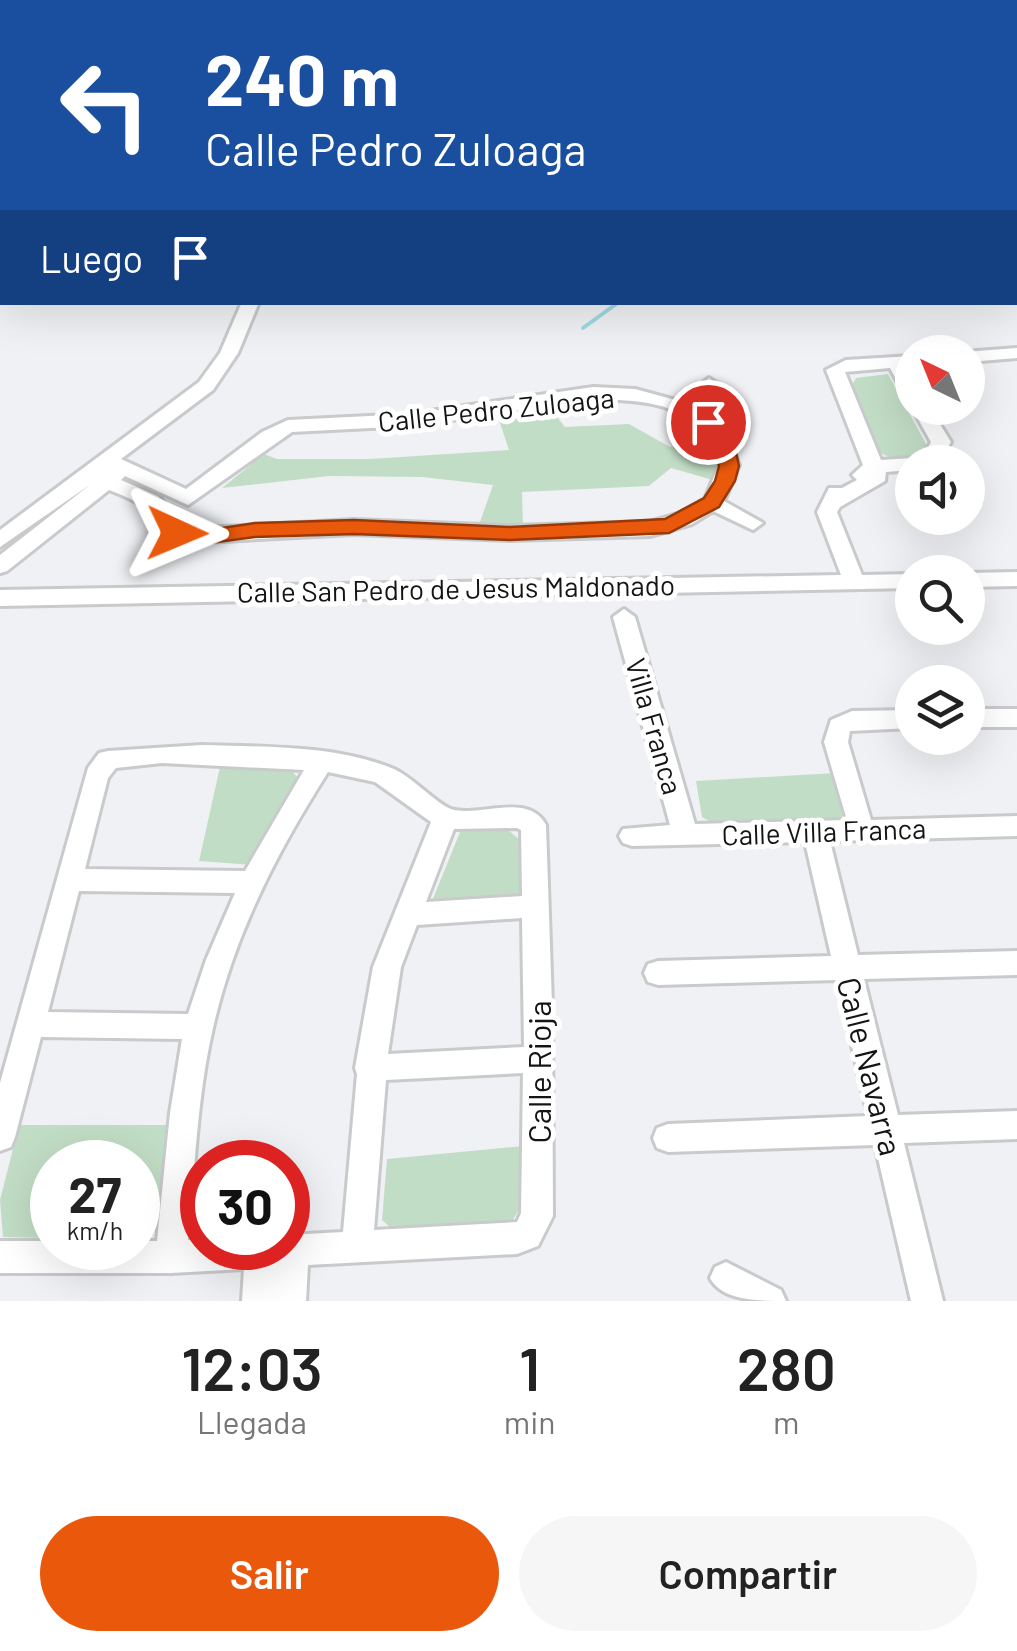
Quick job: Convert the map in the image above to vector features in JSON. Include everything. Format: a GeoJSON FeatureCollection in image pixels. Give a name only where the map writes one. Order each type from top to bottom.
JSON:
{"type":"FeatureCollection","features":[{"type":"Feature","properties":{"kind":"street"},"geometry":{"type":"LineString","coordinates":[[0,566],[214,377],[250,305]]}},
{"type":"Feature","properties":{"kind":"street"},"geometry":{"type":"LineString","coordinates":[[985,356],[1017,353]]}},
{"type":"Feature","properties":{"kind":"street"},"geometry":{"type":"LineString","coordinates":[[854,582],[827,512],[831,502],[878,477],[836,370],[895,363]]}},
{"type":"Feature","properties":{"kind":"street"},"geometry":{"type":"LineString","coordinates":[[97,479],[161,506],[177,533],[202,538],[255,530],[337,527],[510,534],[650,529],[685,519],[712,502],[725,481],[729,466],[726,452],[708,422],[683,406],[709,384]]}},
{"type":"Feature","properties":{"kind":"street","name":"Calle Pedro Zuloaga"},"geometry":{"type":"LineString","coordinates":[[116,464],[188,498],[288,419],[410,420],[593,394],[636,395],[683,406]]}},
{"type":"Feature","properties":{"kind":"street"},"geometry":{"type":"LineString","coordinates":[[116,464],[215,399]]}},
{"type":"Feature","properties":{"kind":"street"},"geometry":{"type":"LineString","coordinates":[[874,467],[895,465]]}},
{"type":"Feature","properties":{"kind":"street"},"geometry":{"type":"LineString","coordinates":[[0,540],[97,479]]}},
{"type":"Feature","properties":{"kind":"street"},"geometry":{"type":"LineString","coordinates":[[712,502],[753,523]]}},
{"type":"Feature","properties":{"kind":"street"},"geometry":{"type":"LineString","coordinates":[[985,580],[1017,579]]}},
{"type":"Feature","properties":{"kind":"street","name":"Calle San Pedro de Jesus Maldonado"},"geometry":{"type":"LineString","coordinates":[[0,598],[895,581]]}},
{"type":"Feature","properties":{"kind":"street","name":"Villa Franca"},"geometry":{"type":"LineString","coordinates":[[624,617],[686,835]]}},
{"type":"Feature","properties":{"kind":"street"},"geometry":{"type":"LineString","coordinates":[[985,718],[1017,718]]}},
{"type":"Feature","properties":{"kind":"street"},"geometry":{"type":"LineString","coordinates":[[862,830],[836,742],[838,726],[852,720],[895,719]]}},
{"type":"Feature","properties":{"kind":"street"},"geometry":{"type":"LineString","coordinates":[[0,1137],[97,774],[108,760],[252,755],[321,762],[384,775],[418,795],[445,819],[387,967],[369,1068],[356,1246]]}},
{"type":"Feature","properties":{"kind":"street"},"geometry":{"type":"LineString","coordinates":[[171,1257],[198,1027],[210,986],[254,882],[321,762]]}},
{"type":"Feature","properties":{"kind":"street","name":"Calle Rioja"},"geometry":{"type":"LineString","coordinates":[[310,1249],[517,1238],[527,1235],[538,1216],[535,830],[528,820],[445,819]]}},
{"type":"Feature","properties":{"kind":"street","name":"Calle Villa Franca"},"geometry":{"type":"LineString","coordinates":[[632,836],[1017,826]]}},
{"type":"Feature","properties":{"kind":"street","name":"Calle Navarra"},"geometry":{"type":"LineString","coordinates":[[815,832],[927,1301]]}},
{"type":"Feature","properties":{"kind":"street"},"geometry":{"type":"LineString","coordinates":[[68,880],[254,882]]}},
{"type":"Feature","properties":{"kind":"street"},"geometry":{"type":"LineString","coordinates":[[407,914],[534,906]]}},
{"type":"Feature","properties":{"kind":"street"},"geometry":{"type":"LineString","coordinates":[[658,973],[1017,964]]}},
{"type":"Feature","properties":{"kind":"street"},"geometry":{"type":"LineString","coordinates":[[29,1024],[198,1027]]}},
{"type":"Feature","properties":{"kind":"street"},"geometry":{"type":"LineString","coordinates":[[369,1068],[538,1059]]}},
{"type":"Feature","properties":{"kind":"street"},"geometry":{"type":"LineString","coordinates":[[668,1138],[1017,1125]]}},
{"type":"Feature","properties":{"kind":"street","name":"Calle Rioja"},"geometry":{"type":"LineString","coordinates":[[0,1257],[180,1256]]}},
{"type":"Feature","properties":{"kind":"street"},"geometry":{"type":"LineString","coordinates":[[258,1301],[270,1270]]}},
{"type":"Feature","properties":{"kind":"street"},"geometry":{"type":"LineString","coordinates":[[282,1270],[290,1301]]}},
{"type":"Feature","properties":{"kind":"street"},"geometry":{"type":"LineString","coordinates":[[726,1278],[770,1301]]}},
{"type":"Feature","properties":{"kind":"green space"},"geometry":{"type":"Polygon","coordinates":[[[888,374],[895,387],[895,425],[916,425],[927,445],[895,445],[895,458],[881,453],[851,387],[856,378],[888,374]]]}},
{"type":"Feature","properties":{"kind":"green space"},"geometry":{"type":"Polygon","coordinates":[[[547,404],[565,427],[629,424],[670,447],[711,439],[719,458],[716,481],[671,468],[649,486],[522,492],[523,525],[480,522],[493,485],[422,477],[329,476],[222,488],[264,454],[277,459],[370,459],[509,450],[497,414],[547,404]]]}},
{"type":"Feature","properties":{"kind":"green space"},"geometry":{"type":"Polygon","coordinates":[[[287,766],[298,778],[253,865],[199,861],[220,767],[287,766]]]}},
{"type":"Feature","properties":{"kind":"green space"},"geometry":{"type":"Polygon","coordinates":[[[835,773],[847,811],[840,819],[716,825],[702,817],[696,781],[835,773]]]}},
{"type":"Feature","properties":{"kind":"green space"},"geometry":{"type":"Polygon","coordinates":[[[507,829],[520,840],[520,894],[432,901],[460,832],[507,829]]]}},
{"type":"Feature","properties":{"kind":"green space"},"geometry":{"type":"Polygon","coordinates":[[[19,1125],[168,1125],[160,1207],[160,1140],[30,1140],[30,1238],[3,1237],[0,1200],[19,1125]]]}},
{"type":"Feature","properties":{"kind":"green space"},"geometry":{"type":"Polygon","coordinates":[[[524,1146],[526,1198],[509,1226],[393,1230],[382,1220],[387,1159],[524,1146]]]}},
{"type":"Feature","properties":{"kind":"waterway"},"geometry":{"type":"LineString","coordinates":[[583,328],[615,305]]}},
{"type":"Feature","properties":{"kind":"route"},"geometry":{"type":"LineString","coordinates":[[177,533],[202,538],[255,530],[354,527],[510,534],[669,526],[712,502],[725,481],[729,466],[726,452],[708,422]]}}]}
